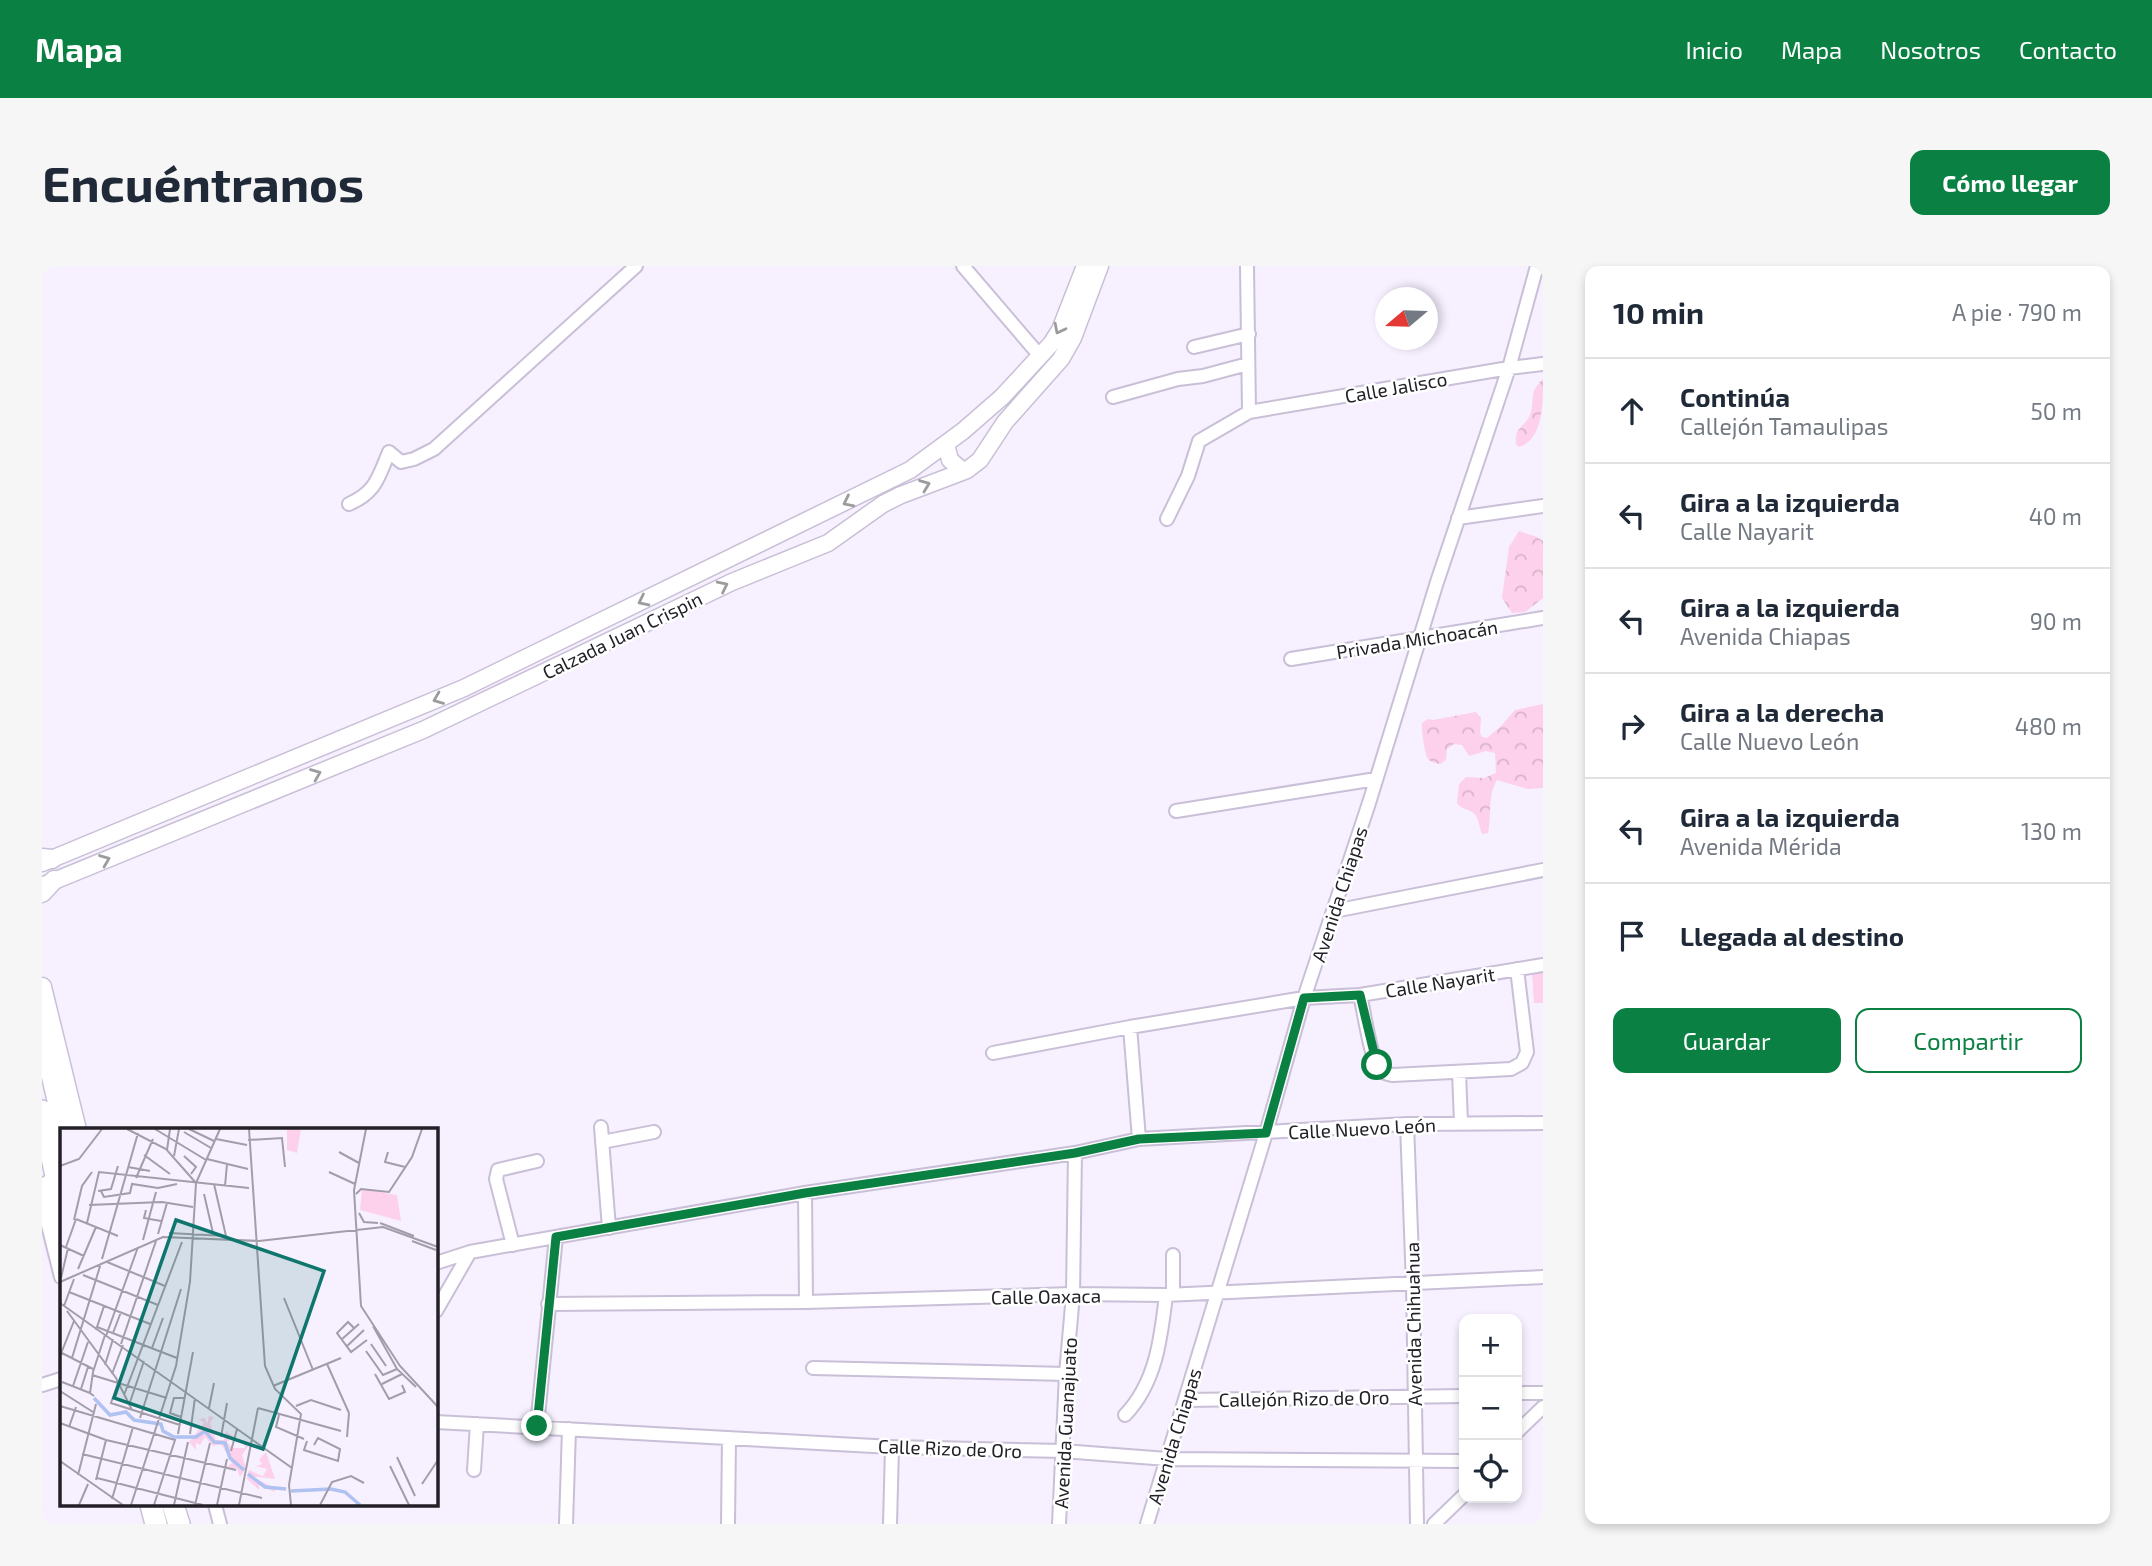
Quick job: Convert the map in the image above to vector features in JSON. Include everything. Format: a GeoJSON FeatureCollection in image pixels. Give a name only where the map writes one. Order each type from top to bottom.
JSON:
{"type":"FeatureCollection","features":[{"type":"Feature","properties":{"kind":"highway"},"geometry":{"type":"LineString","coordinates":[[42,1031],[65,1128]]}},
{"type":"Feature","properties":{"kind":"highway"},"geometry":{"type":"LineString","coordinates":[[42,1111],[60,1194]]}},
{"type":"Feature","properties":{"kind":"highway"},"geometry":{"type":"LineString","coordinates":[[151,1506],[156,1524]]}},
{"type":"Feature","properties":{"kind":"highway"},"geometry":{"type":"LineString","coordinates":[[173,1506],[179,1524]]}},
{"type":"Feature","properties":{"kind":"main road","name":"Calzada Juan Crispin"},"geometry":{"type":"LineString","coordinates":[[45,860],[464,688],[910,470],[963,431],[1002,397],[1040,356],[1060,330],[1085,266]]}},
{"type":"Feature","properties":{"kind":"main road","name":"Calzada Juan Crispin"},"geometry":{"type":"LineString","coordinates":[[46,886],[423,730],[732,582],[828,542],[892,499],[963,471],[980,460],[1005,422],[1061,359],[1073,338],[1100,266]]}},
{"type":"Feature","properties":{"kind":"main road"},"geometry":{"type":"LineString","coordinates":[[963,431],[975,436],[979,441],[980,460]]}},
{"type":"Feature","properties":{"kind":"main road"},"geometry":{"type":"LineString","coordinates":[[946,444],[950,460],[963,471]]}},
{"type":"Feature","properties":{"kind":"main road"},"geometry":{"type":"LineString","coordinates":[[42,987],[77,1128]]}},
{"type":"Feature","properties":{"kind":"main road"},"geometry":{"type":"LineString","coordinates":[[42,1154],[60,1232]]}},
{"type":"Feature","properties":{"kind":"main road"},"geometry":{"type":"LineString","coordinates":[[142,1506],[149,1524]]}},
{"type":"Feature","properties":{"kind":"main road"},"geometry":{"type":"LineString","coordinates":[[180,1506],[187,1524]]}},
{"type":"Feature","properties":{"kind":"street"},"geometry":{"type":"LineString","coordinates":[[349,505],[374,488],[389,452],[401,463],[414,460],[434,449],[636,266]]}},
{"type":"Feature","properties":{"kind":"street"},"geometry":{"type":"LineString","coordinates":[[963,266],[1040,356]]}},
{"type":"Feature","properties":{"kind":"street"},"geometry":{"type":"LineString","coordinates":[[1167,519],[1188,476],[1199,441],[1249,412],[1247,266]]}},
{"type":"Feature","properties":{"kind":"street","name":"Avenida Chiapas"},"geometry":{"type":"LineString","coordinates":[[1147,1524],[1266,1133],[1304,998],[1334,911],[1419,637],[1509,368],[1537,266]]}},
{"type":"Feature","properties":{"kind":"street"},"geometry":{"type":"LineString","coordinates":[[1194,347],[1249,334]]}},
{"type":"Feature","properties":{"kind":"street"},"geometry":{"type":"LineString","coordinates":[[1113,397],[1248,364]]}},
{"type":"Feature","properties":{"kind":"street","name":"Calle Jalisco"},"geometry":{"type":"LineString","coordinates":[[1249,412],[1509,368],[1543,365]]}},
{"type":"Feature","properties":{"kind":"street"},"geometry":{"type":"LineString","coordinates":[[1458,518],[1543,506]]}},
{"type":"Feature","properties":{"kind":"street","name":"Privada Michoacán"},"geometry":{"type":"LineString","coordinates":[[1291,659],[1543,618]]}},
{"type":"Feature","properties":{"kind":"street"},"geometry":{"type":"LineString","coordinates":[[1176,811],[1376,779]]}},
{"type":"Feature","properties":{"kind":"street"},"geometry":{"type":"LineString","coordinates":[[1334,911],[1543,870]]}},
{"type":"Feature","properties":{"kind":"street","name":"Calle Nayarit"},"geometry":{"type":"LineString","coordinates":[[993,1053],[1304,998],[1360,995],[1543,965]]}},
{"type":"Feature","properties":{"kind":"street"},"geometry":{"type":"LineString","coordinates":[[1360,995],[1375,1059],[1381,1071],[1393,1075],[1511,1069],[1526,1058],[1527,1045],[1517,969]]}},
{"type":"Feature","properties":{"kind":"street"},"geometry":{"type":"LineString","coordinates":[[1130,1027],[1139,1139]]}},
{"type":"Feature","properties":{"kind":"street"},"geometry":{"type":"LineString","coordinates":[[1459,1072],[1461,1123]]}},
{"type":"Feature","properties":{"kind":"street","name":"Calle Nuevo León"},"geometry":{"type":"LineString","coordinates":[[438,1262],[470,1252],[805,1193],[1075,1153],[1139,1139],[1407,1124],[1543,1123]]}},
{"type":"Feature","properties":{"kind":"street","name":"Avenida Chihuahua"},"geometry":{"type":"LineString","coordinates":[[1407,1124],[1417,1524]]}},
{"type":"Feature","properties":{"kind":"street"},"geometry":{"type":"LineString","coordinates":[[601,1127],[609,1228]]}},
{"type":"Feature","properties":{"kind":"street"},"geometry":{"type":"LineString","coordinates":[[602,1142],[654,1132]]}},
{"type":"Feature","properties":{"kind":"street","name":"Avenida Guanajuato"},"geometry":{"type":"LineString","coordinates":[[1059,1524],[1066,1374],[1073,1294],[1075,1153]]}},
{"type":"Feature","properties":{"kind":"street"},"geometry":{"type":"LineString","coordinates":[[513,1245],[496,1180],[498,1170],[537,1161]]}},
{"type":"Feature","properties":{"kind":"street"},"geometry":{"type":"LineString","coordinates":[[805,1193],[806,1302]]}},
{"type":"Feature","properties":{"kind":"street"},"geometry":{"type":"LineString","coordinates":[[42,1205],[60,1273]]}},
{"type":"Feature","properties":{"kind":"street"},"geometry":{"type":"LineString","coordinates":[[537,1426],[556,1237]]}},
{"type":"Feature","properties":{"kind":"street"},"geometry":{"type":"LineString","coordinates":[[438,1308],[470,1252]]}},
{"type":"Feature","properties":{"kind":"street"},"geometry":{"type":"LineString","coordinates":[[1125,1415],[1137,1402],[1156,1360],[1170,1295],[1173,1255]]}},
{"type":"Feature","properties":{"kind":"street","name":"Calle Oaxaca"},"geometry":{"type":"LineString","coordinates":[[548,1304],[806,1302],[1073,1294],[1170,1295],[1543,1277]]}},
{"type":"Feature","properties":{"kind":"street"},"geometry":{"type":"LineString","coordinates":[[813,1368],[1066,1374]]}},
{"type":"Feature","properties":{"kind":"street"},"geometry":{"type":"LineString","coordinates":[[42,1385],[60,1379]]}},
{"type":"Feature","properties":{"kind":"street"},"geometry":{"type":"LineString","coordinates":[[1522,1393],[1543,1392]]}},
{"type":"Feature","properties":{"kind":"street","name":"Callejón Rizo de Oro"},"geometry":{"type":"LineString","coordinates":[[1186,1400],[1459,1396]]}},
{"type":"Feature","properties":{"kind":"street"},"geometry":{"type":"LineString","coordinates":[[1522,1427],[1543,1407]]}},
{"type":"Feature","properties":{"kind":"street","name":"Calle Rizo de Oro"},"geometry":{"type":"LineString","coordinates":[[438,1422],[892,1447],[1063,1451],[1167,1459],[1459,1461]]}},
{"type":"Feature","properties":{"kind":"street"},"geometry":{"type":"LineString","coordinates":[[474,1470],[477,1424]]}},
{"type":"Feature","properties":{"kind":"street"},"geometry":{"type":"LineString","coordinates":[[566,1524],[569,1429]]}},
{"type":"Feature","properties":{"kind":"street"},"geometry":{"type":"LineString","coordinates":[[728,1524],[729,1438]]}},
{"type":"Feature","properties":{"kind":"street"},"geometry":{"type":"LineString","coordinates":[[890,1524],[892,1447]]}},
{"type":"Feature","properties":{"kind":"street"},"geometry":{"type":"LineString","coordinates":[[1434,1524],[1459,1499]]}},
{"type":"Feature","properties":{"kind":"street"},"geometry":{"type":"LineString","coordinates":[[215,1506],[220,1524]]}},
{"type":"Feature","properties":{"kind":"green space"},"geometry":{"type":"Polygon","coordinates":[[[1543,379],[1542,410],[1537,429],[1527,443],[1519,447],[1516,444],[1516,434],[1530,415],[1533,393],[1543,379]]]}},
{"type":"Feature","properties":{"kind":"green space"},"geometry":{"type":"Polygon","coordinates":[[[1519,531],[1543,541],[1543,598],[1525,612],[1512,613],[1502,598],[1509,547],[1519,531]]]}},
{"type":"Feature","properties":{"kind":"green space"},"geometry":{"type":"Polygon","coordinates":[[[1543,704],[1543,788],[1528,789],[1497,780],[1491,799],[1488,833],[1482,834],[1474,814],[1457,803],[1459,784],[1466,777],[1484,778],[1496,773],[1495,753],[1486,751],[1469,756],[1462,745],[1454,744],[1447,749],[1446,760],[1440,764],[1432,762],[1426,753],[1422,723],[1428,719],[1476,712],[1481,718],[1480,733],[1487,738],[1515,710],[1543,704]]]}},
{"type":"Feature","properties":{"kind":"green space"},"geometry":{"type":"Polygon","coordinates":[[[1532,973],[1543,973],[1543,1003],[1534,1003],[1532,973]]]}},
{"type":"Feature","properties":{"kind":"route"},"geometry":{"type":"LineString","coordinates":[[537,1426],[556,1237],[805,1193],[1075,1153],[1139,1139],[1266,1133],[1304,998],[1360,995],[1377,1065]]}}]}
